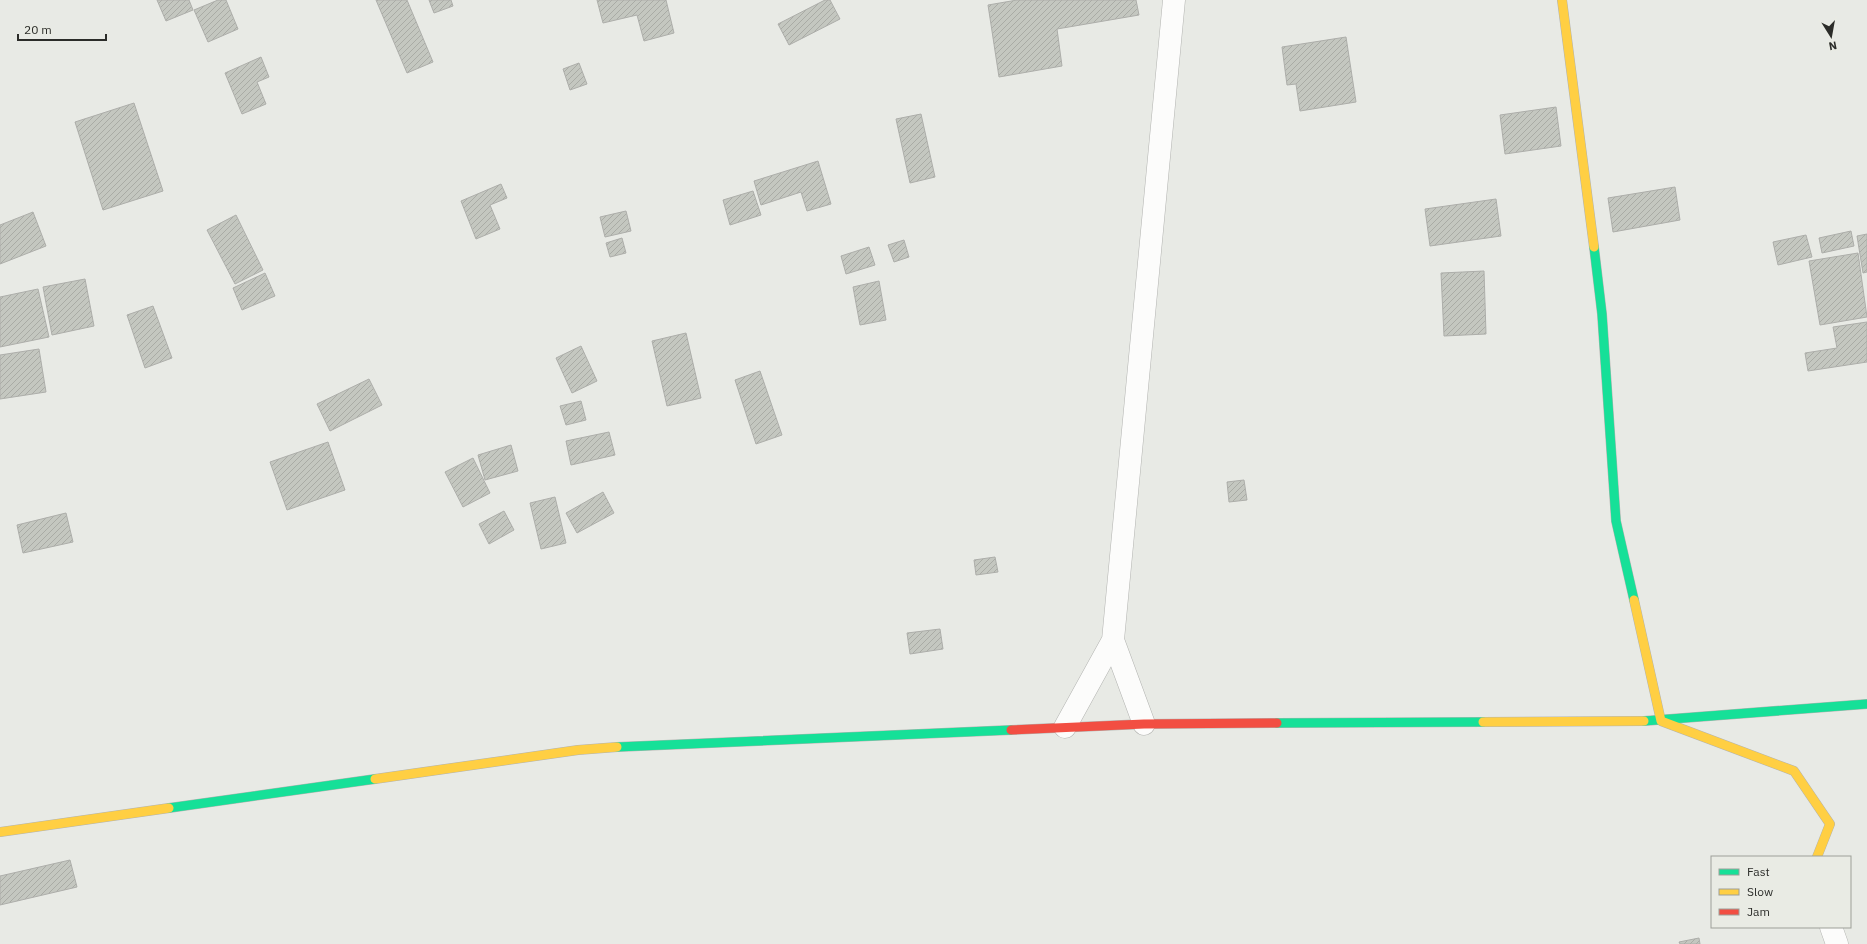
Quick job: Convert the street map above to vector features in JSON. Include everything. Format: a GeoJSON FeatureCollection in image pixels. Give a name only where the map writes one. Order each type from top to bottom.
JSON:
{"type":"FeatureCollection","features":[{"type":"Feature","properties":{"kind":"street"},"geometry":{"type":"LineString","coordinates":[[1065,727],[1114,640],[1174,0]]}},
{"type":"Feature","properties":{"kind":"street"},"geometry":{"type":"LineString","coordinates":[[1562,0],[1602,314],[1616,521],[1661,721]]}},
{"type":"Feature","properties":{"kind":"street"},"geometry":{"type":"LineString","coordinates":[[1114,640],[1144,724]]}},
{"type":"Feature","properties":{"kind":"street"},"geometry":{"type":"LineString","coordinates":[[0,832],[578,750],[645,745],[1144,724],[1661,721],[1867,704]]}},
{"type":"Feature","properties":{"kind":"street"},"geometry":{"type":"LineString","coordinates":[[1661,721],[1794,771],[1830,824],[1817,856]]}},
{"type":"Feature","properties":{"kind":"street"},"geometry":{"type":"LineString","coordinates":[[1830,928],[1837,944]]}},
{"type":"Feature","properties":{"kind":"building"},"geometry":{"type":"Polygon","coordinates":[[[157,0],[189,0],[193,10],[166,21],[157,0]]]}},
{"type":"Feature","properties":{"kind":"building"},"geometry":{"type":"Polygon","coordinates":[[[218,0],[226,0],[238,29],[208,42],[194,10],[218,0]]]}},
{"type":"Feature","properties":{"kind":"building"},"geometry":{"type":"Polygon","coordinates":[[[376,0],[407,0],[433,62],[407,73],[376,0]]]}},
{"type":"Feature","properties":{"kind":"building"},"geometry":{"type":"Polygon","coordinates":[[[429,0],[451,0],[453,6],[434,13],[429,0]]]}},
{"type":"Feature","properties":{"kind":"building"},"geometry":{"type":"Polygon","coordinates":[[[597,0],[666,0],[674,33],[644,41],[637,15],[603,23],[597,0]]]}},
{"type":"Feature","properties":{"kind":"building"},"geometry":{"type":"Polygon","coordinates":[[[825,0],[830,0],[840,19],[789,45],[778,24],[825,0]]]}},
{"type":"Feature","properties":{"kind":"building"},"geometry":{"type":"Polygon","coordinates":[[[1017,0],[1136,0],[1139,15],[1057,29],[1062,66],[999,77],[988,5],[1017,0]]]}},
{"type":"Feature","properties":{"kind":"building"},"geometry":{"type":"Polygon","coordinates":[[[1346,37],[1356,102],[1300,111],[1296,84],[1287,85],[1282,47],[1346,37]]]}},
{"type":"Feature","properties":{"kind":"building"},"geometry":{"type":"Polygon","coordinates":[[[261,57],[269,77],[257,82],[266,104],[242,114],[225,73],[261,57]]]}},
{"type":"Feature","properties":{"kind":"building"},"geometry":{"type":"Polygon","coordinates":[[[579,63],[587,84],[570,90],[563,69],[579,63]]]}},
{"type":"Feature","properties":{"kind":"building"},"geometry":{"type":"Polygon","coordinates":[[[134,103],[163,191],[103,210],[75,122],[134,103]]]}},
{"type":"Feature","properties":{"kind":"building"},"geometry":{"type":"Polygon","coordinates":[[[1556,107],[1561,146],[1505,154],[1500,115],[1556,107]]]}},
{"type":"Feature","properties":{"kind":"building"},"geometry":{"type":"Polygon","coordinates":[[[921,114],[935,177],[910,183],[896,119],[921,114]]]}},
{"type":"Feature","properties":{"kind":"building"},"geometry":{"type":"Polygon","coordinates":[[[818,161],[831,204],[807,211],[801,192],[761,205],[754,181],[818,161]]]}},
{"type":"Feature","properties":{"kind":"building"},"geometry":{"type":"Polygon","coordinates":[[[501,184],[507,198],[490,205],[500,229],[476,239],[461,201],[501,184]]]}},
{"type":"Feature","properties":{"kind":"building"},"geometry":{"type":"Polygon","coordinates":[[[1675,187],[1680,220],[1613,232],[1608,198],[1675,187]]]}},
{"type":"Feature","properties":{"kind":"building"},"geometry":{"type":"Polygon","coordinates":[[[753,191],[761,215],[730,225],[723,200],[753,191]]]}},
{"type":"Feature","properties":{"kind":"building"},"geometry":{"type":"Polygon","coordinates":[[[1496,199],[1501,236],[1430,246],[1425,209],[1496,199]]]}},
{"type":"Feature","properties":{"kind":"building"},"geometry":{"type":"Polygon","coordinates":[[[626,211],[631,231],[605,237],[600,217],[626,211]]]}},
{"type":"Feature","properties":{"kind":"building"},"geometry":{"type":"Polygon","coordinates":[[[33,212],[46,246],[0,264],[0,225],[33,212]]]}},
{"type":"Feature","properties":{"kind":"building"},"geometry":{"type":"Polygon","coordinates":[[[236,215],[263,270],[235,284],[207,230],[236,215]]]}},
{"type":"Feature","properties":{"kind":"building"},"geometry":{"type":"Polygon","coordinates":[[[1851,231],[1854,246],[1822,253],[1819,238],[1851,231]]]}},
{"type":"Feature","properties":{"kind":"building"},"geometry":{"type":"Polygon","coordinates":[[[1867,234],[1867,272],[1863,273],[1857,236],[1867,234]]]}},
{"type":"Feature","properties":{"kind":"building"},"geometry":{"type":"Polygon","coordinates":[[[1806,235],[1812,257],[1778,265],[1773,242],[1806,235]]]}},
{"type":"Feature","properties":{"kind":"building"},"geometry":{"type":"Polygon","coordinates":[[[622,238],[626,253],[610,257],[606,243],[622,238]]]}},
{"type":"Feature","properties":{"kind":"building"},"geometry":{"type":"Polygon","coordinates":[[[904,240],[909,257],[894,262],[888,245],[904,240]]]}},
{"type":"Feature","properties":{"kind":"building"},"geometry":{"type":"Polygon","coordinates":[[[869,247],[875,265],[846,274],[841,256],[869,247]]]}},
{"type":"Feature","properties":{"kind":"building"},"geometry":{"type":"Polygon","coordinates":[[[1858,253],[1867,317],[1820,325],[1809,261],[1858,253]]]}},
{"type":"Feature","properties":{"kind":"building"},"geometry":{"type":"Polygon","coordinates":[[[1484,271],[1486,334],[1444,336],[1441,273],[1484,271]]]}},
{"type":"Feature","properties":{"kind":"building"},"geometry":{"type":"Polygon","coordinates":[[[265,273],[275,296],[242,310],[233,288],[265,273]]]}},
{"type":"Feature","properties":{"kind":"building"},"geometry":{"type":"Polygon","coordinates":[[[85,279],[94,326],[52,335],[43,287],[85,279]]]}},
{"type":"Feature","properties":{"kind":"building"},"geometry":{"type":"Polygon","coordinates":[[[879,281],[886,320],[860,325],[853,287],[879,281]]]}},
{"type":"Feature","properties":{"kind":"building"},"geometry":{"type":"Polygon","coordinates":[[[38,289],[49,337],[0,347],[0,297],[38,289]]]}},
{"type":"Feature","properties":{"kind":"building"},"geometry":{"type":"Polygon","coordinates":[[[153,306],[172,358],[145,368],[127,315],[153,306]]]}},
{"type":"Feature","properties":{"kind":"building"},"geometry":{"type":"Polygon","coordinates":[[[1867,322],[1867,362],[1808,371],[1805,353],[1837,348],[1833,327],[1867,322]]]}},
{"type":"Feature","properties":{"kind":"building"},"geometry":{"type":"Polygon","coordinates":[[[686,333],[701,398],[667,406],[652,341],[686,333]]]}},
{"type":"Feature","properties":{"kind":"building"},"geometry":{"type":"Polygon","coordinates":[[[581,346],[597,381],[572,393],[556,358],[581,346]]]}},
{"type":"Feature","properties":{"kind":"building"},"geometry":{"type":"Polygon","coordinates":[[[39,349],[46,392],[0,399],[0,355],[39,349]]]}},
{"type":"Feature","properties":{"kind":"building"},"geometry":{"type":"Polygon","coordinates":[[[760,371],[782,435],[756,444],[735,380],[760,371]]]}},
{"type":"Feature","properties":{"kind":"building"},"geometry":{"type":"Polygon","coordinates":[[[369,379],[382,405],[330,431],[317,404],[369,379]]]}},
{"type":"Feature","properties":{"kind":"building"},"geometry":{"type":"Polygon","coordinates":[[[581,401],[586,420],[566,425],[560,406],[581,401]]]}},
{"type":"Feature","properties":{"kind":"building"},"geometry":{"type":"Polygon","coordinates":[[[609,432],[615,455],[571,465],[566,441],[609,432]]]}},
{"type":"Feature","properties":{"kind":"building"},"geometry":{"type":"Polygon","coordinates":[[[328,442],[345,490],[287,510],[270,462],[328,442]]]}},
{"type":"Feature","properties":{"kind":"building"},"geometry":{"type":"Polygon","coordinates":[[[511,445],[518,471],[485,480],[478,455],[511,445]]]}},
{"type":"Feature","properties":{"kind":"building"},"geometry":{"type":"Polygon","coordinates":[[[473,458],[490,493],[463,507],[445,472],[473,458]]]}},
{"type":"Feature","properties":{"kind":"building"},"geometry":{"type":"Polygon","coordinates":[[[1244,480],[1247,500],[1229,502],[1227,482],[1244,480]]]}},
{"type":"Feature","properties":{"kind":"building"},"geometry":{"type":"Polygon","coordinates":[[[603,492],[614,513],[577,533],[566,513],[603,492]]]}},
{"type":"Feature","properties":{"kind":"building"},"geometry":{"type":"Polygon","coordinates":[[[555,497],[566,543],[541,549],[530,503],[555,497]]]}},
{"type":"Feature","properties":{"kind":"building"},"geometry":{"type":"Polygon","coordinates":[[[504,511],[514,530],[489,544],[479,524],[504,511]]]}},
{"type":"Feature","properties":{"kind":"building"},"geometry":{"type":"Polygon","coordinates":[[[66,513],[73,542],[23,553],[17,525],[66,513]]]}},
{"type":"Feature","properties":{"kind":"building"},"geometry":{"type":"Polygon","coordinates":[[[995,557],[998,572],[976,575],[974,560],[995,557]]]}},
{"type":"Feature","properties":{"kind":"building"},"geometry":{"type":"Polygon","coordinates":[[[940,629],[943,649],[910,654],[907,633],[940,629]]]}},
{"type":"Feature","properties":{"kind":"building"},"geometry":{"type":"Polygon","coordinates":[[[70,860],[77,887],[0,905],[0,876],[70,860]]]}},
{"type":"Feature","properties":{"kind":"building"},"geometry":{"type":"Polygon","coordinates":[[[1699,938],[1700,944],[1680,944],[1679,942],[1699,938]]]}},
{"type":"Feature","properties":{"kind":"traffic: fast"},"geometry":{"type":"LineString","coordinates":[[1594,247],[1602,314],[1616,521],[1634,600]]}},
{"type":"Feature","properties":{"kind":"traffic: fast"},"geometry":{"type":"LineString","coordinates":[[1644,721],[1867,704]]}},
{"type":"Feature","properties":{"kind":"traffic: fast"},"geometry":{"type":"LineString","coordinates":[[1277,723],[1483,722]]}},
{"type":"Feature","properties":{"kind":"traffic: fast"},"geometry":{"type":"LineString","coordinates":[[617,747],[1011,730]]}},
{"type":"Feature","properties":{"kind":"traffic: fast"},"geometry":{"type":"LineString","coordinates":[[169,808],[375,779]]}},
{"type":"Feature","properties":{"kind":"traffic: slow"},"geometry":{"type":"LineString","coordinates":[[1562,0],[1594,247]]}},
{"type":"Feature","properties":{"kind":"traffic: slow"},"geometry":{"type":"LineString","coordinates":[[1634,600],[1661,721],[1794,771],[1830,824],[1817,856]]}},
{"type":"Feature","properties":{"kind":"traffic: slow"},"geometry":{"type":"LineString","coordinates":[[1483,722],[1644,721]]}},
{"type":"Feature","properties":{"kind":"traffic: slow"},"geometry":{"type":"LineString","coordinates":[[375,779],[578,750],[617,747]]}},
{"type":"Feature","properties":{"kind":"traffic: slow"},"geometry":{"type":"LineString","coordinates":[[0,832],[169,808]]}},
{"type":"Feature","properties":{"kind":"traffic: jam"},"geometry":{"type":"LineString","coordinates":[[1011,730],[1144,724],[1277,723]]}}]}
